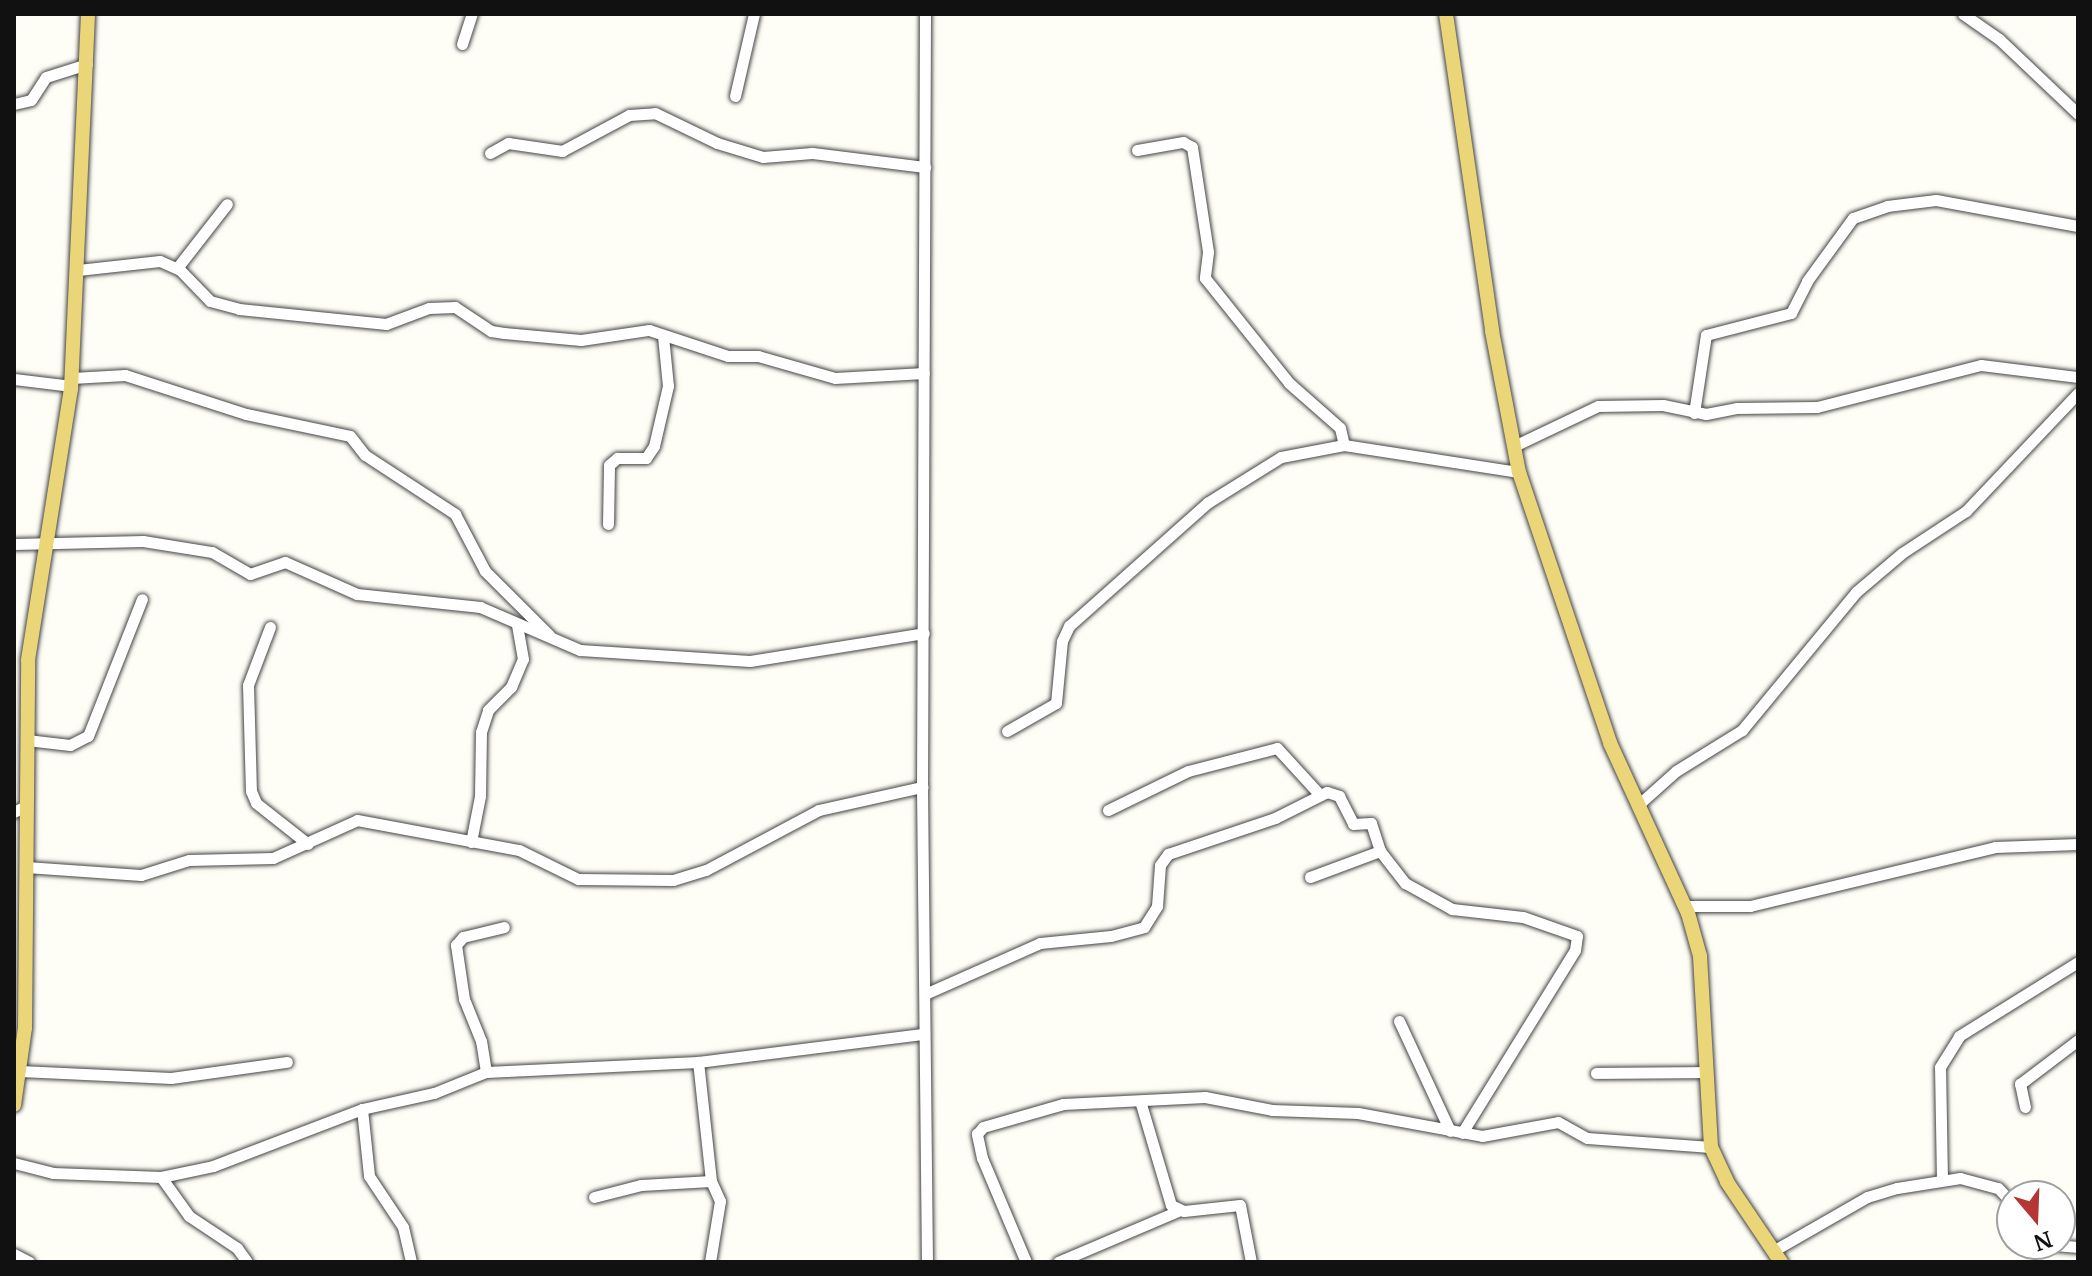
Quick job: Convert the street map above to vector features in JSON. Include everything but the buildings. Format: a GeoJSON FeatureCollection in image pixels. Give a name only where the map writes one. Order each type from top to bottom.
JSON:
{"type":"FeatureCollection","features":[{"type":"Feature","properties":{"kind":"main road"},"geometry":{"type":"LineString","coordinates":[[14,1105],[20,1071],[26,867],[20,809],[27,740],[28,660],[72,382],[88,14]]}},
{"type":"Feature","properties":{"kind":"main road"},"geometry":{"type":"LineString","coordinates":[[1446,14],[1492,331],[1519,472],[1582,666],[1638,805],[1685,906],[1700,956],[1711,1147],[1727,1182],[1777,1256]]}},
{"type":"Feature","properties":{"kind":"street"},"geometry":{"type":"LineString","coordinates":[[462,44],[472,14]]}},
{"type":"Feature","properties":{"kind":"street"},"geometry":{"type":"LineString","coordinates":[[735,96],[754,14]]}},
{"type":"Feature","properties":{"kind":"street"},"geometry":{"type":"LineString","coordinates":[[925,14],[922,787],[927,1262]]}},
{"type":"Feature","properties":{"kind":"street"},"geometry":{"type":"LineString","coordinates":[[1963,14],[1999,39],[2078,114]]}},
{"type":"Feature","properties":{"kind":"street"},"geometry":{"type":"LineString","coordinates":[[14,104],[31,100],[46,77],[87,64]]}},
{"type":"Feature","properties":{"kind":"street"},"geometry":{"type":"LineString","coordinates":[[490,153],[508,143],[562,151],[629,115],[655,113],[717,143],[763,157],[812,153],[925,167]]}},
{"type":"Feature","properties":{"kind":"street"},"geometry":{"type":"LineString","coordinates":[[1137,150],[1183,142],[1192,147],[1208,252],[1205,278],[1289,383],[1340,428],[1344,445]]}},
{"type":"Feature","properties":{"kind":"street"},"geometry":{"type":"LineString","coordinates":[[1694,413],[1706,335],[1791,313],[1807,281],[1853,218],[1887,206],[1936,200],[2078,226]]}},
{"type":"Feature","properties":{"kind":"street"},"geometry":{"type":"LineString","coordinates":[[177,268],[227,204]]}},
{"type":"Feature","properties":{"kind":"street"},"geometry":{"type":"LineString","coordinates":[[78,270],[142,261],[177,268],[197,292],[239,309],[386,324],[444,306],[504,333],[581,340],[632,330],[835,378],[924,373]]}},
{"type":"Feature","properties":{"kind":"street"},"geometry":{"type":"LineString","coordinates":[[608,524],[609,465],[617,458],[646,458],[654,446],[668,386],[663,336]]}},
{"type":"Feature","properties":{"kind":"street"},"geometry":{"type":"LineString","coordinates":[[1514,446],[1598,406],[1663,405],[1694,413],[1817,407],[1981,365],[2078,377]]}},
{"type":"Feature","properties":{"kind":"street"},"geometry":{"type":"LineString","coordinates":[[14,379],[72,382],[125,375],[246,414],[350,436],[365,455],[455,514],[485,571],[550,635]]}},
{"type":"Feature","properties":{"kind":"street"},"geometry":{"type":"LineString","coordinates":[[1638,805],[1676,771],[1742,730],[1856,592],[1902,553],[1966,511],[2078,393]]}},
{"type":"Feature","properties":{"kind":"street"},"geometry":{"type":"LineString","coordinates":[[1007,731],[1056,703],[1062,641],[1069,626],[1207,503],[1281,457],[1344,445],[1519,472]]}},
{"type":"Feature","properties":{"kind":"street"},"geometry":{"type":"LineString","coordinates":[[14,544],[143,541],[212,552],[250,574],[285,562],[357,594],[449,600],[480,607],[580,650],[750,661],[924,633]]}},
{"type":"Feature","properties":{"kind":"street"},"geometry":{"type":"LineString","coordinates":[[27,740],[60,745],[88,736],[142,599]]}},
{"type":"Feature","properties":{"kind":"street"},"geometry":{"type":"LineString","coordinates":[[471,842],[480,796],[481,732],[488,710],[511,687],[523,659],[517,624]]}},
{"type":"Feature","properties":{"kind":"street"},"geometry":{"type":"LineString","coordinates":[[270,627],[248,685],[251,791],[256,803],[308,844]]}},
{"type":"Feature","properties":{"kind":"street"},"geometry":{"type":"LineString","coordinates":[[1108,810],[1188,771],[1277,748],[1320,795]]}},
{"type":"Feature","properties":{"kind":"street"},"geometry":{"type":"LineString","coordinates":[[26,867],[141,875],[189,860],[273,858],[357,820],[519,850],[578,879],[673,880],[706,870],[819,810],[922,787]]}},
{"type":"Feature","properties":{"kind":"street"},"geometry":{"type":"LineString","coordinates":[[925,994],[1040,943],[1111,936],[1144,927],[1157,906],[1160,865],[1168,854],[1275,818],[1320,795],[1339,796],[1353,824],[1371,823],[1380,851],[1405,883],[1452,909],[1523,917],[1572,932],[1578,940],[1456,1132]]}},
{"type":"Feature","properties":{"kind":"street"},"geometry":{"type":"LineString","coordinates":[[1685,906],[1750,906],[1995,847],[2078,844]]}},
{"type":"Feature","properties":{"kind":"street"},"geometry":{"type":"LineString","coordinates":[[1310,877],[1380,851]]}},
{"type":"Feature","properties":{"kind":"street"},"geometry":{"type":"LineString","coordinates":[[486,1072],[481,1041],[464,999],[456,945],[463,937],[504,927]]}},
{"type":"Feature","properties":{"kind":"street"},"geometry":{"type":"LineString","coordinates":[[1942,1180],[1940,1067],[1959,1036],[2078,962]]}},
{"type":"Feature","properties":{"kind":"street"},"geometry":{"type":"LineString","coordinates":[[1399,1021],[1456,1132]]}},
{"type":"Feature","properties":{"kind":"street"},"geometry":{"type":"LineString","coordinates":[[14,1163],[53,1173],[161,1177],[213,1166],[362,1109],[434,1093],[486,1072],[698,1062],[924,1034]]}},
{"type":"Feature","properties":{"kind":"street"},"geometry":{"type":"LineString","coordinates":[[2025,1107],[2020,1084],[2077,1041]]}},
{"type":"Feature","properties":{"kind":"street"},"geometry":{"type":"LineString","coordinates":[[20,1071],[171,1078],[287,1062]]}},
{"type":"Feature","properties":{"kind":"street"},"geometry":{"type":"LineString","coordinates":[[698,1062],[711,1181],[720,1201],[710,1262]]}},
{"type":"Feature","properties":{"kind":"street"},"geometry":{"type":"LineString","coordinates":[[1596,1073],[1707,1072]]}},
{"type":"Feature","properties":{"kind":"street"},"geometry":{"type":"LineString","coordinates":[[1026,1262],[982,1158],[977,1134],[983,1127],[1063,1104],[1091,1100],[1141,1104],[1205,1097],[1272,1110],[1358,1113],[1456,1132],[1509,1134],[1558,1122],[1587,1138],[1711,1147]]}},
{"type":"Feature","properties":{"kind":"street"},"geometry":{"type":"LineString","coordinates":[[1141,1104],[1171,1205],[1178,1211]]}},
{"type":"Feature","properties":{"kind":"street"},"geometry":{"type":"LineString","coordinates":[[362,1109],[369,1176],[403,1227],[411,1262]]}},
{"type":"Feature","properties":{"kind":"street"},"geometry":{"type":"LineString","coordinates":[[161,1177],[189,1216],[237,1248],[247,1262]]}},
{"type":"Feature","properties":{"kind":"street"},"geometry":{"type":"LineString","coordinates":[[1777,1256],[1867,1197],[1942,1180],[1982,1181],[1996,1188]]}},
{"type":"Feature","properties":{"kind":"street"},"geometry":{"type":"LineString","coordinates":[[594,1197],[641,1185],[711,1181]]}},
{"type":"Feature","properties":{"kind":"street"},"geometry":{"type":"LineString","coordinates":[[1058,1262],[1178,1211],[1240,1205],[1251,1262]]}},
{"type":"Feature","properties":{"kind":"street"},"geometry":{"type":"LineString","coordinates":[[14,1254],[29,1262]]}}]}
